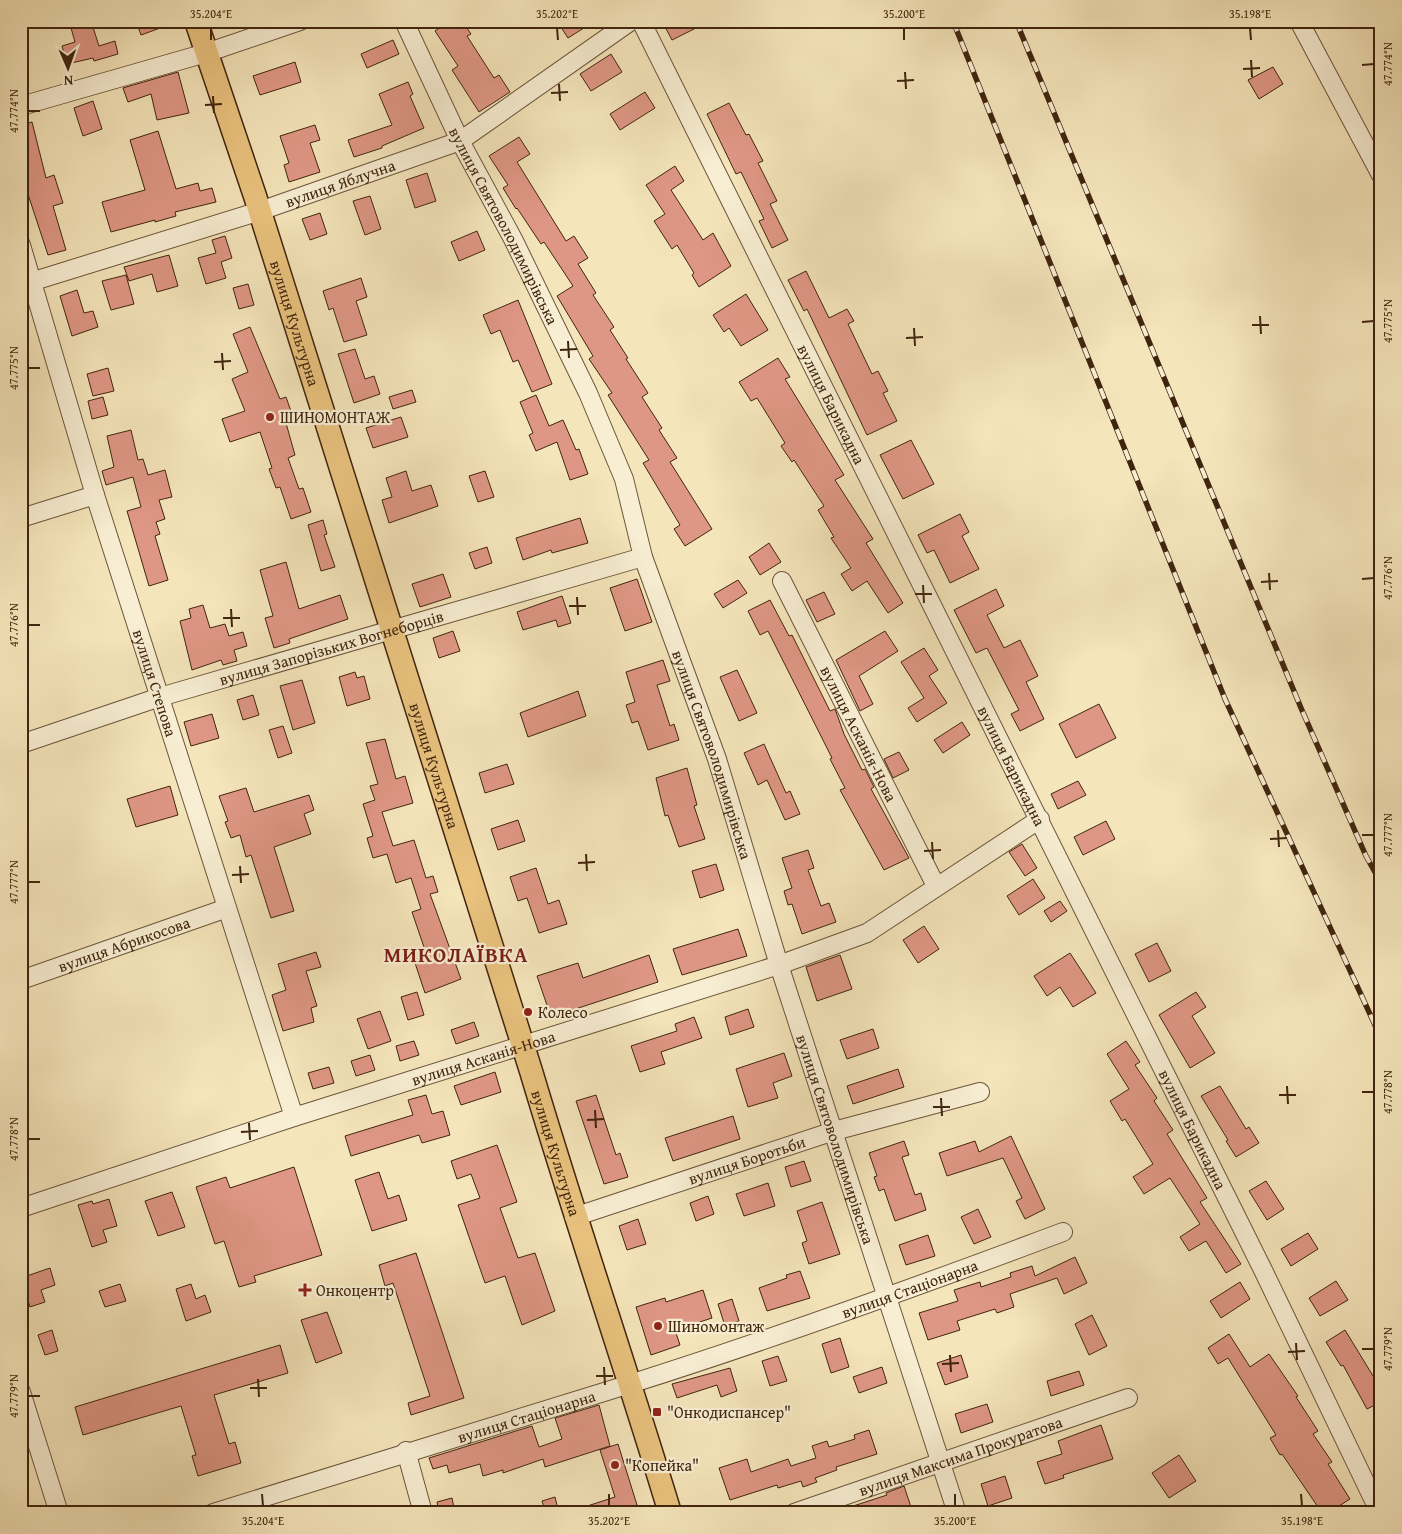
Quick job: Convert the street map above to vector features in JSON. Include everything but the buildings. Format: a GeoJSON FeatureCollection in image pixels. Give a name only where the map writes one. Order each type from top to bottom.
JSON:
{"type":"FeatureCollection","features":[{"type":"Feature","properties":{"kind":"main road","name":"вулиця Культурна"},"geometry":{"type":"LineString","coordinates":[[196,21],[260,211],[574,1217],[630,1384],[670,1513]]}},
{"type":"Feature","properties":{"kind":"street"},"geometry":{"type":"LineString","coordinates":[[21,106],[206,53],[300,21]]}},
{"type":"Feature","properties":{"kind":"street","name":"вулиця Святоволодимирівська"},"geometry":{"type":"LineString","coordinates":[[404,21],[460,141],[513,240],[588,393],[624,479],[643,557],[717,758],[779,965],[957,1513]]}},
{"type":"Feature","properties":{"kind":"street","name":"вулиця Яблучна"},"geometry":{"type":"LineString","coordinates":[[26,284],[260,211],[460,141],[631,21]]}},
{"type":"Feature","properties":{"kind":"street","name":"вулиця Барикадна"},"geometry":{"type":"LineString","coordinates":[[640,21],[1040,820],[1263,1270],[1380,1513]]}},
{"type":"Feature","properties":{"kind":"street"},"geometry":{"type":"LineString","coordinates":[[1300,21],[1381,175]]}},
{"type":"Feature","properties":{"kind":"street","name":"вулиця Степова"},"geometry":{"type":"LineString","coordinates":[[21,245],[26,284],[294,1117]]}},
{"type":"Feature","properties":{"kind":"street"},"geometry":{"type":"LineString","coordinates":[[21,518],[94,495]]}},
{"type":"Feature","properties":{"kind":"street","name":"вулиця Запорізьких Вогнеборців"},"geometry":{"type":"LineString","coordinates":[[21,744],[160,697],[643,557]]}},
{"type":"Feature","properties":{"kind":"street","name":"вулиця Асканія-Нова"},"geometry":{"type":"LineString","coordinates":[[782,581],[936,886]]}},
{"type":"Feature","properties":{"kind":"street","name":"вулиця Асканія-Нова"},"geometry":{"type":"LineString","coordinates":[[21,1208],[294,1117],[779,965],[867,933],[936,886],[1040,820]]}},
{"type":"Feature","properties":{"kind":"street","name":"вулиця Абрикосова"},"geometry":{"type":"LineString","coordinates":[[21,980],[227,908]]}},
{"type":"Feature","properties":{"kind":"street","name":"вулиця Боротьби"},"geometry":{"type":"LineString","coordinates":[[574,1217],[834,1131],[980,1092]]}},
{"type":"Feature","properties":{"kind":"street","name":"вулиця Стаціонарна"},"geometry":{"type":"LineString","coordinates":[[213,1513],[406,1451],[630,1384],[887,1298],[1063,1232]]}},
{"type":"Feature","properties":{"kind":"street"},"geometry":{"type":"LineString","coordinates":[[21,1392],[59,1513]]}},
{"type":"Feature","properties":{"kind":"street","name":"вулиця Максима Прокуратова"},"geometry":{"type":"LineString","coordinates":[[794,1513],[1128,1398]]}},
{"type":"Feature","properties":{"kind":"street"},"geometry":{"type":"LineString","coordinates":[[406,1451],[423,1513]]}},
{"type":"Feature","properties":{"kind":"railway"},"geometry":{"type":"LineString","coordinates":[[953,21],[1225,699],[1381,1038]]}},
{"type":"Feature","properties":{"kind":"railway"},"geometry":{"type":"LineString","coordinates":[[1016,21],[1301,708],[1366,856],[1381,883]]}},
{"type":"Feature","properties":{"kind":"place","name":"ШИНОМОНТАЖ"},"geometry":{"type":"Point","coordinates":[270,417]}},
{"type":"Feature","properties":{"kind":"place","name":"Колесо"},"geometry":{"type":"Point","coordinates":[528,1012]}},
{"type":"Feature","properties":{"kind":"place","name":"Онкоцентр"},"geometry":{"type":"Point","coordinates":[305,1290]}},
{"type":"Feature","properties":{"kind":"place","name":"Шиномонтаж"},"geometry":{"type":"Point","coordinates":[658,1326]}},
{"type":"Feature","properties":{"kind":"place","name":"\"Онкодиспансер\""},"geometry":{"type":"Point","coordinates":[657,1412]}},
{"type":"Feature","properties":{"kind":"place","name":"\"Копейка\""},"geometry":{"type":"Point","coordinates":[615,1465]}},
{"type":"Feature","properties":{"kind":"district","name":"МИКОЛАЇВКА"},"geometry":{"type":"Point","coordinates":[456,955]}}]}
